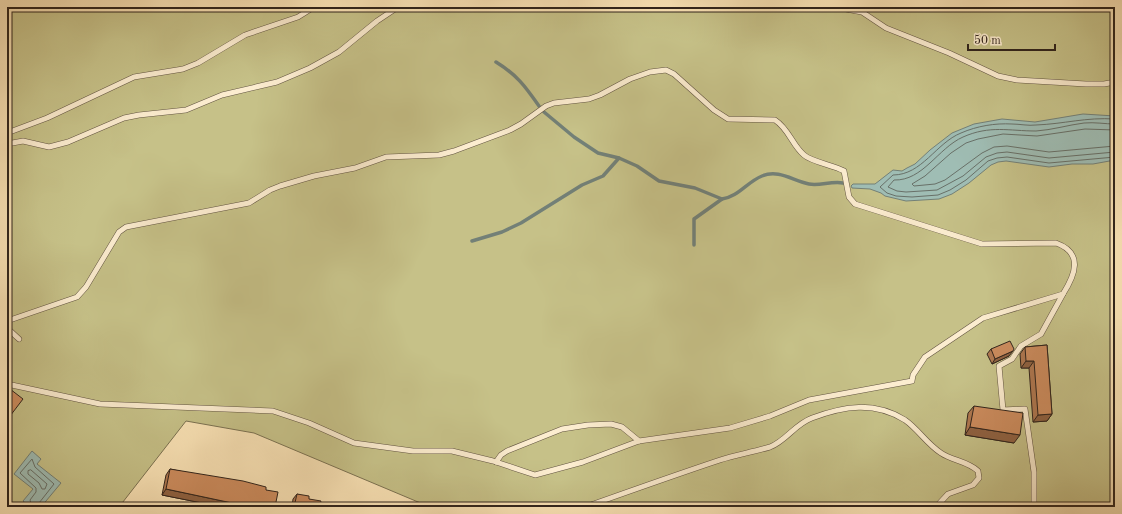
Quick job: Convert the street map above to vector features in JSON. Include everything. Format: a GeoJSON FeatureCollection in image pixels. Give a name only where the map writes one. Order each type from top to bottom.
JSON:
{"type":"FeatureCollection","features":[{"type":"Feature","properties":{"kind":"lane"},"geometry":{"type":"LineString","coordinates":[[7,133],[47,118],[134,77],[183,69],[198,63],[245,35],[298,17],[314,7]]}},
{"type":"Feature","properties":{"kind":"lane"},"geometry":{"type":"LineString","coordinates":[[7,144],[23,141],[49,148],[68,142],[124,118],[186,110],[222,95],[277,82],[310,68],[339,52],[377,21],[398,7]]}},
{"type":"Feature","properties":{"kind":"lane"},"geometry":{"type":"LineString","coordinates":[[835,7],[862,12],[886,28],[943,50],[998,76],[1017,80],[1086,84],[1104,84],[1115,82]]}},
{"type":"Feature","properties":{"kind":"lane"},"geometry":{"type":"LineString","coordinates":[[7,321],[77,297],[86,287],[119,232],[126,227],[249,203],[270,190],[280,186],[314,176],[355,168],[386,157],[439,155],[454,151],[510,130],[546,106],[554,103],[588,99],[600,95],[630,79],[666,70],[679,79],[714,110],[728,119],[775,120],[780,123],[796,148],[805,157],[834,165],[844,170],[849,197],[855,204],[982,244],[1056,243],[1063,245],[1072,254],[1075,267],[1071,280],[1041,334],[1021,346],[1012,359],[999,366],[1003,410],[1025,409],[1034,472],[1034,507]]}},
{"type":"Feature","properties":{"kind":"lane"},"geometry":{"type":"LineString","coordinates":[[7,384],[100,404],[273,412],[309,423],[354,443],[413,451],[452,451],[496,462],[535,475],[583,462],[639,441],[730,428],[770,416],[809,400],[912,382],[913,375],[925,357],[983,318],[996,312],[1063,294]]}},
{"type":"Feature","properties":{"kind":"lane"},"geometry":{"type":"LineString","coordinates":[[7,328],[18,339]]}},
{"type":"Feature","properties":{"kind":"lane"},"geometry":{"type":"LineString","coordinates":[[585,507],[696,468],[772,446],[810,418],[841,409],[860,406],[877,408],[905,420],[938,451],[948,457],[971,464],[978,470],[979,478],[972,485],[948,494],[936,507]]}},
{"type":"Feature","properties":{"kind":"lane"},"geometry":{"type":"LineString","coordinates":[[496,462],[501,455],[507,451],[570,427],[611,424],[622,427],[639,441]]}},
{"type":"Feature","properties":{"kind":"shaded area"},"geometry":{"type":"Polygon","coordinates":[[[7,7],[1115,7],[1115,507],[430,507],[254,433],[186,421],[119,507],[7,507],[7,7]]]}},
{"type":"Feature","properties":{"kind":"water"},"geometry":{"type":"Polygon","coordinates":[[[1083,114],[1115,116],[1115,160],[1093,164],[1072,164],[1049,167],[1006,161],[998,162],[991,165],[969,183],[952,194],[939,199],[906,201],[885,196],[870,189],[852,188],[851,186],[853,184],[875,184],[893,170],[902,171],[915,164],[952,133],[974,124],[1002,119],[1035,122],[1083,114]]]}},
{"type":"Feature","properties":{"kind":"water"},"geometry":{"type":"Polygon","coordinates":[[[32,451],[41,459],[37,464],[61,483],[41,507],[30,507],[23,501],[33,489],[14,474],[32,451]]]}},
{"type":"Feature","properties":{"kind":"building"},"geometry":{"type":"Polygon","coordinates":[[[1010,341],[1014,349],[1013,351],[995,359],[991,349],[1010,341]]]}},
{"type":"Feature","properties":{"kind":"building"},"geometry":{"type":"Polygon","coordinates":[[[1047,345],[1052,414],[1038,415],[1034,361],[1026,361],[1025,347],[1047,345]]]}},
{"type":"Feature","properties":{"kind":"building"},"geometry":{"type":"Polygon","coordinates":[[[10,389],[23,399],[7,420],[7,393],[10,389]]]}},
{"type":"Feature","properties":{"kind":"building"},"geometry":{"type":"Polygon","coordinates":[[[974,406],[1023,413],[1020,435],[970,427],[974,406]]]}},
{"type":"Feature","properties":{"kind":"building"},"geometry":{"type":"Polygon","coordinates":[[[170,469],[243,481],[266,487],[266,490],[278,492],[275,507],[251,507],[166,489],[170,469]]]}},
{"type":"Feature","properties":{"kind":"building"},"geometry":{"type":"Polygon","coordinates":[[[297,494],[309,496],[309,499],[321,501],[320,504],[332,507],[294,507],[297,494]]]}},
{"type":"Feature","properties":{"kind":"waterway"},"geometry":{"type":"LineString","coordinates":[[496,62],[520,81],[539,106]]}},
{"type":"Feature","properties":{"kind":"waterway"},"geometry":{"type":"LineString","coordinates":[[544,112],[574,137],[598,153],[619,158],[637,166],[659,181],[695,188],[722,199],[728,198],[752,182],[768,174],[786,176],[809,184],[843,183]]}},
{"type":"Feature","properties":{"kind":"waterway"},"geometry":{"type":"LineString","coordinates":[[472,241],[502,232],[521,223],[582,185],[603,176],[619,158]]}},
{"type":"Feature","properties":{"kind":"waterway"},"geometry":{"type":"LineString","coordinates":[[694,245],[694,219],[722,199]]}}]}
